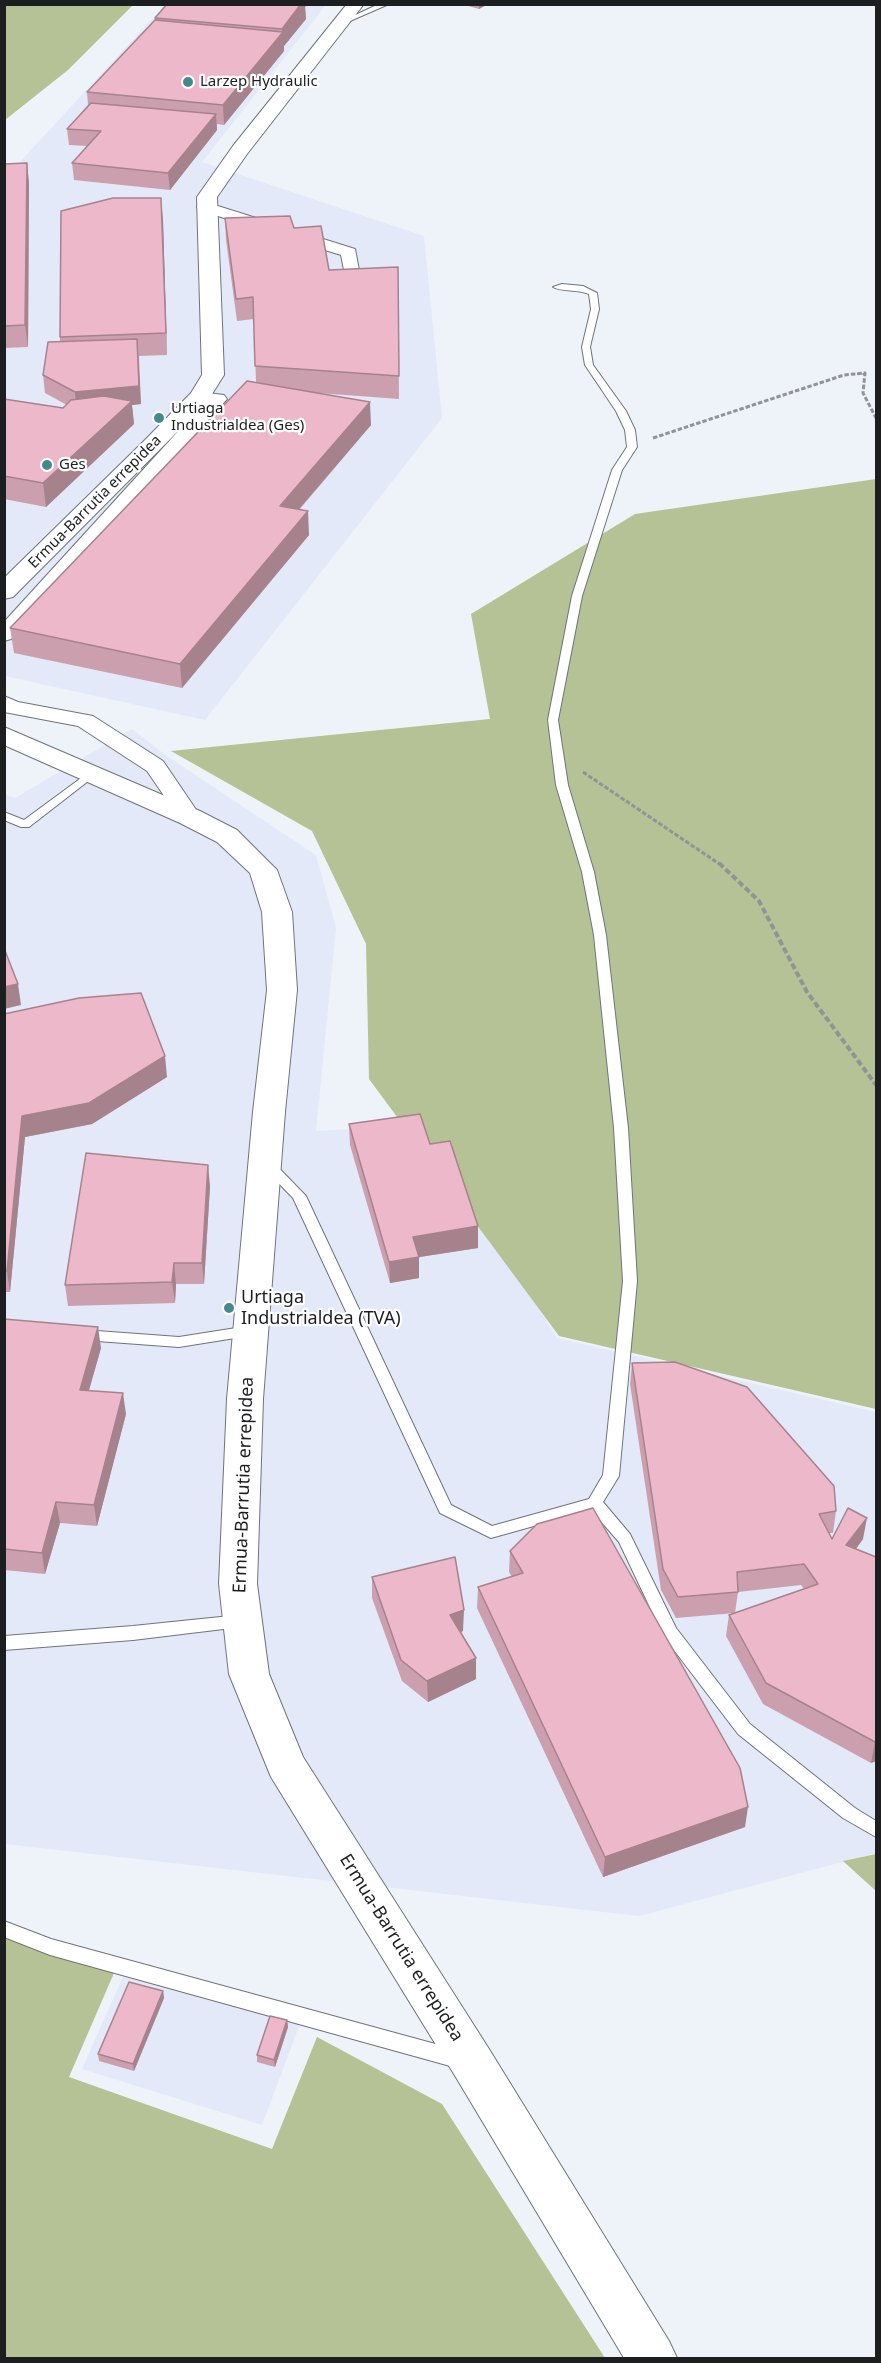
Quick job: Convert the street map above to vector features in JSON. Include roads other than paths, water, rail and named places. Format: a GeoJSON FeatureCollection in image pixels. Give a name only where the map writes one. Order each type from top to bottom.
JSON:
{"type":"FeatureCollection","features":[{"type":"Feature","properties":{"kind":"street"},"geometry":{"type":"LineString","coordinates":[[353,281],[349,252],[206,207],[207,196],[240,150],[356,4]]}},
{"type":"Feature","properties":{"kind":"street","name":"Ermua-Barrutia errepidea"},"geometry":{"type":"LineString","coordinates":[[4,592],[199,397],[213,375],[210,248],[206,207]]}},
{"type":"Feature","properties":{"kind":"street"},"geometry":{"type":"LineString","coordinates":[[4,635],[218,399],[199,397]]}},
{"type":"Feature","properties":{"kind":"street"},"geometry":{"type":"LineString","coordinates":[[4,702],[11,707],[85,721],[155,766],[190,817]]}},
{"type":"Feature","properties":{"kind":"street","name":"Ermua-Barrutia errepidea"},"geometry":{"type":"LineString","coordinates":[[4,735],[190,817],[227,836],[263,870],[277,912],[282,990],[264,1162],[245,1400],[239,1573],[249,1674],[286,1765],[473,2064],[652,2358]]}},
{"type":"Feature","properties":{"kind":"lane"},"geometry":{"type":"LineString","coordinates":[[341,23],[386,4]]}},
{"type":"Feature","properties":{"kind":"lane"},"geometry":{"type":"LineString","coordinates":[[264,1162],[299,1196],[445,1509],[491,1532],[594,1503],[611,1476],[630,1281],[621,1128],[600,935],[588,872],[562,785],[553,720],[556,694],[577,596],[617,470],[632,447],[630,430],[621,411],[589,365],[586,348],[595,309],[593,293],[569,286],[557,288]]}},
{"type":"Feature","properties":{"kind":"lane"},"geometry":{"type":"LineString","coordinates":[[4,815],[25,825],[92,773]]}},
{"type":"Feature","properties":{"kind":"lane"},"geometry":{"type":"LineString","coordinates":[[63,1333],[179,1342],[251,1331]]}},
{"type":"Feature","properties":{"kind":"lane"},"geometry":{"type":"LineString","coordinates":[[594,1503],[625,1538],[670,1632],[744,1729],[849,1813],[876,1830]]}},
{"type":"Feature","properties":{"kind":"lane"},"geometry":{"type":"LineString","coordinates":[[4,1643],[133,1633],[243,1621]]}},
{"type":"Feature","properties":{"kind":"lane"},"geometry":{"type":"LineString","coordinates":[[4,1929],[50,1947],[473,2064]]}},
{"type":"Feature","properties":{"kind":"place","name":"Larzep Hydraulic"},"geometry":{"type":"Point","coordinates":[188,82]}},
{"type":"Feature","properties":{"kind":"place","name":"Urtiaga Industrialdea (Ges)"},"geometry":{"type":"Point","coordinates":[159,418]}},
{"type":"Feature","properties":{"kind":"place","name":"Ges"},"geometry":{"type":"Point","coordinates":[47,465]}},
{"type":"Feature","properties":{"kind":"place","name":"Urtiaga Industrialdea (TVA)"},"geometry":{"type":"Point","coordinates":[229,1308]}}]}
